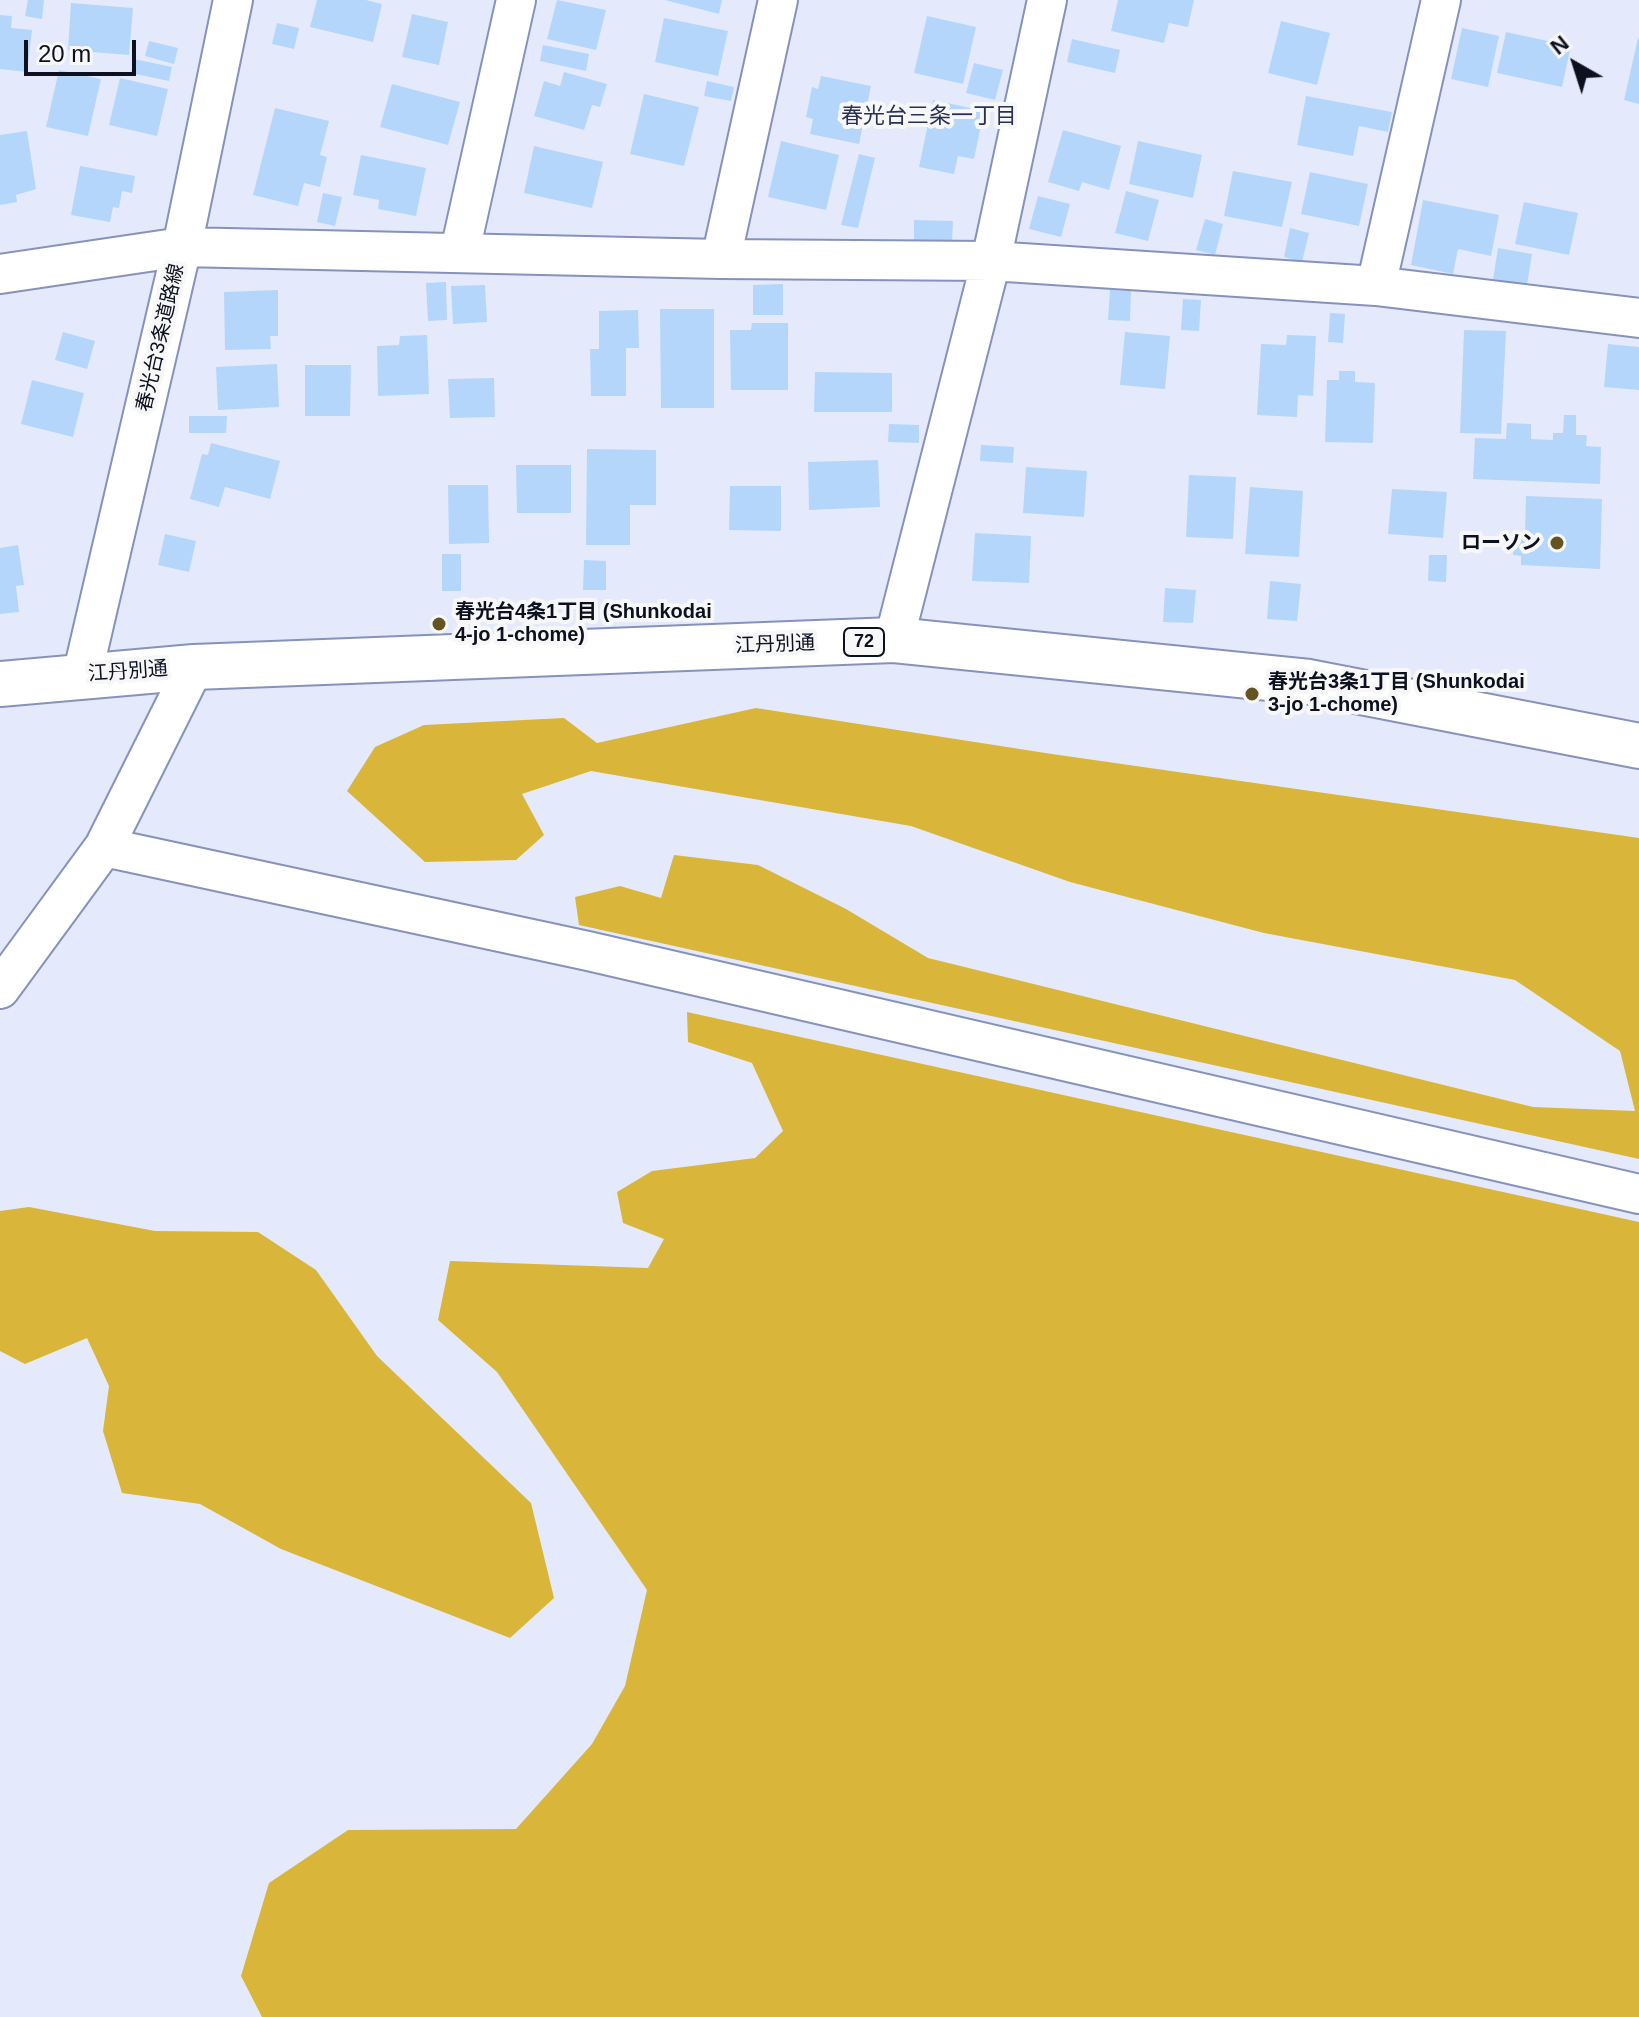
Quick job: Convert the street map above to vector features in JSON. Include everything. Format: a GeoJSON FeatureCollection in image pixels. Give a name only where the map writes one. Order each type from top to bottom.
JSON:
{"type":"FeatureCollection","features":[{"type":"Feature","properties":{"kind":"main road","name":"江丹別通"},"geometry":{"type":"LineString","coordinates":[[0,684],[194,667],[894,640],[1309,682],[1639,746]]}},
{"type":"Feature","properties":{"kind":"street","name":"春光台3条道路線"},"geometry":{"type":"LineString","coordinates":[[82,676],[182,247],[233,0]]}},
{"type":"Feature","properties":{"kind":"street"},"geometry":{"type":"LineString","coordinates":[[460,251],[516,0]]}},
{"type":"Feature","properties":{"kind":"street"},"geometry":{"type":"LineString","coordinates":[[721,259],[778,0]]}},
{"type":"Feature","properties":{"kind":"street"},"geometry":{"type":"LineString","coordinates":[[894,640],[991,261],[1047,0]]}},
{"type":"Feature","properties":{"kind":"street"},"geometry":{"type":"LineString","coordinates":[[1376,286],[1441,0]]}},
{"type":"Feature","properties":{"kind":"street"},"geometry":{"type":"LineString","coordinates":[[0,274],[182,247],[721,259],[991,261],[1376,286],[1639,318]]}},
{"type":"Feature","properties":{"kind":"street"},"geometry":{"type":"LineString","coordinates":[[0,989],[104,847],[194,667]]}},
{"type":"Feature","properties":{"kind":"street"},"geometry":{"type":"LineString","coordinates":[[104,847],[588,951],[1639,1194]]}},
{"type":"Feature","properties":{"kind":"shaded area"},"geometry":{"type":"Polygon","coordinates":[[[756,708],[1639,838],[1639,1159],[579,925],[575,897],[620,886],[661,898],[674,855],[758,865],[846,909],[928,958],[1533,1107],[1635,1111],[1620,1051],[1515,980],[1264,933],[1070,882],[911,826],[591,771],[522,794],[544,835],[516,860],[425,862],[347,791],[375,747],[424,725],[564,718],[597,743],[756,708]]]}},
{"type":"Feature","properties":{"kind":"shaded area"},"geometry":{"type":"Polygon","coordinates":[[[687,1012],[1639,1222],[1639,2017],[262,2017],[241,1976],[269,1883],[348,1830],[516,1829],[592,1744],[625,1686],[647,1590],[497,1372],[438,1320],[450,1261],[648,1268],[664,1239],[623,1223],[617,1192],[652,1171],[755,1158],[783,1131],[752,1063],[688,1042],[687,1012]]]}},
{"type":"Feature","properties":{"kind":"shaded area"},"geometry":{"type":"Polygon","coordinates":[[[29,1207],[155,1231],[258,1232],[316,1270],[377,1356],[531,1503],[554,1598],[510,1638],[281,1549],[200,1504],[122,1493],[103,1431],[109,1386],[87,1338],[25,1364],[0,1351],[0,1211],[29,1207]]]}},
{"type":"Feature","properties":{"kind":"building"},"geometry":{"type":"Polygon","coordinates":[[[28,0],[44,0],[42,19],[25,16],[28,0]]]}},
{"type":"Feature","properties":{"kind":"building"},"geometry":{"type":"Polygon","coordinates":[[[317,0],[366,0],[382,4],[373,42],[310,27],[317,0]]]}},
{"type":"Feature","properties":{"kind":"building"},"geometry":{"type":"Polygon","coordinates":[[[557,0],[606,10],[596,50],[547,39],[557,0]]]}},
{"type":"Feature","properties":{"kind":"building"},"geometry":{"type":"Polygon","coordinates":[[[665,0],[722,0],[719,14],[665,0]]]}},
{"type":"Feature","properties":{"kind":"building"},"geometry":{"type":"Polygon","coordinates":[[[1118,0],[1194,0],[1188,27],[1169,23],[1164,43],[1111,31],[1118,0]]]}},
{"type":"Feature","properties":{"kind":"building"},"geometry":{"type":"Polygon","coordinates":[[[71,3],[133,8],[129,55],[68,50],[71,3]]]}},
{"type":"Feature","properties":{"kind":"building"},"geometry":{"type":"Polygon","coordinates":[[[412,14],[448,22],[439,65],[402,57],[412,14]]]}},
{"type":"Feature","properties":{"kind":"building"},"geometry":{"type":"Polygon","coordinates":[[[0,15],[12,16],[11,28],[32,30],[27,72],[0,69],[0,15]]]}},
{"type":"Feature","properties":{"kind":"building"},"geometry":{"type":"Polygon","coordinates":[[[927,16],[976,27],[963,84],[914,73],[927,16]]]}},
{"type":"Feature","properties":{"kind":"building"},"geometry":{"type":"Polygon","coordinates":[[[664,18],[728,31],[718,76],[655,62],[664,18]]]}},
{"type":"Feature","properties":{"kind":"building"},"geometry":{"type":"Polygon","coordinates":[[[1281,21],[1330,33],[1317,85],[1268,73],[1281,21]]]}},
{"type":"Feature","properties":{"kind":"building"},"geometry":{"type":"Polygon","coordinates":[[[277,23],[299,28],[294,49],[272,44],[277,23]]]}},
{"type":"Feature","properties":{"kind":"building"},"geometry":{"type":"Polygon","coordinates":[[[1462,28],[1499,36],[1488,87],[1451,79],[1462,28]]]}},
{"type":"Feature","properties":{"kind":"building"},"geometry":{"type":"Polygon","coordinates":[[[1506,32],[1571,46],[1562,87],[1497,73],[1506,32]]]}},
{"type":"Feature","properties":{"kind":"building"},"geometry":{"type":"Polygon","coordinates":[[[1639,38],[1639,104],[1624,100],[1639,38]]]}},
{"type":"Feature","properties":{"kind":"building"},"geometry":{"type":"Polygon","coordinates":[[[1072,39],[1120,50],[1115,73],[1067,62],[1072,39]]]}},
{"type":"Feature","properties":{"kind":"building"},"geometry":{"type":"Polygon","coordinates":[[[149,41],[178,48],[174,64],[145,56],[149,41]]]}},
{"type":"Feature","properties":{"kind":"building"},"geometry":{"type":"Polygon","coordinates":[[[543,45],[589,54],[586,71],[540,61],[543,45]]]}},
{"type":"Feature","properties":{"kind":"building"},"geometry":{"type":"Polygon","coordinates":[[[134,59],[172,67],[169,81],[131,73],[134,59]]]}},
{"type":"Feature","properties":{"kind":"building"},"geometry":{"type":"Polygon","coordinates":[[[974,63],[1003,70],[995,100],[966,93],[974,63]]]}},
{"type":"Feature","properties":{"kind":"building"},"geometry":{"type":"Polygon","coordinates":[[[59,70],[101,79],[88,136],[46,127],[59,70]]]}},
{"type":"Feature","properties":{"kind":"building"},"geometry":{"type":"Polygon","coordinates":[[[564,72],[607,84],[600,107],[592,105],[584,130],[534,116],[544,81],[560,86],[564,72]]]}},
{"type":"Feature","properties":{"kind":"building"},"geometry":{"type":"Polygon","coordinates":[[[821,76],[871,86],[859,144],[810,134],[813,119],[806,117],[812,87],[818,89],[821,76]]]}},
{"type":"Feature","properties":{"kind":"building"},"geometry":{"type":"Polygon","coordinates":[[[120,78],[168,89],[157,136],[109,125],[120,78]]]}},
{"type":"Feature","properties":{"kind":"building"},"geometry":{"type":"Polygon","coordinates":[[[707,81],[734,87],[731,101],[704,96],[707,81]]]}},
{"type":"Feature","properties":{"kind":"building"},"geometry":{"type":"Polygon","coordinates":[[[392,84],[460,102],[448,145],[380,127],[392,84]]]}},
{"type":"Feature","properties":{"kind":"building"},"geometry":{"type":"Polygon","coordinates":[[[644,94],[699,107],[684,166],[630,154],[644,94]]]}},
{"type":"Feature","properties":{"kind":"building"},"geometry":{"type":"Polygon","coordinates":[[[1306,96],[1392,112],[1388,132],[1359,126],[1353,156],[1297,145],[1306,96]]]}},
{"type":"Feature","properties":{"kind":"building"},"geometry":{"type":"Polygon","coordinates":[[[933,100],[984,111],[974,159],[958,156],[954,174],[919,167],[933,100]]]}},
{"type":"Feature","properties":{"kind":"building"},"geometry":{"type":"Polygon","coordinates":[[[275,108],[329,121],[320,155],[327,157],[320,187],[304,183],[298,206],[253,195],[275,108]]]}},
{"type":"Feature","properties":{"kind":"building"},"geometry":{"type":"Polygon","coordinates":[[[1063,130],[1121,146],[1109,190],[1082,182],[1079,191],[1048,182],[1063,130]]]}},
{"type":"Feature","properties":{"kind":"building"},"geometry":{"type":"Polygon","coordinates":[[[27,131],[36,189],[16,195],[17,202],[0,205],[0,135],[27,131]]]}},
{"type":"Feature","properties":{"kind":"building"},"geometry":{"type":"Polygon","coordinates":[[[781,141],[839,155],[826,210],[768,197],[781,141]]]}},
{"type":"Feature","properties":{"kind":"building"},"geometry":{"type":"Polygon","coordinates":[[[1138,141],[1202,155],[1193,198],[1129,184],[1138,141]]]}},
{"type":"Feature","properties":{"kind":"building"},"geometry":{"type":"Polygon","coordinates":[[[534,146],[603,162],[592,208],[524,193],[534,146]]]}},
{"type":"Feature","properties":{"kind":"building"},"geometry":{"type":"Polygon","coordinates":[[[859,154],[875,158],[858,228],[841,225],[859,154]]]}},
{"type":"Feature","properties":{"kind":"building"},"geometry":{"type":"Polygon","coordinates":[[[361,155],[426,168],[416,216],[378,209],[379,200],[353,195],[361,155]]]}},
{"type":"Feature","properties":{"kind":"building"},"geometry":{"type":"Polygon","coordinates":[[[80,166],[135,176],[132,193],[122,191],[119,208],[113,207],[110,222],[71,215],[80,166]]]}},
{"type":"Feature","properties":{"kind":"building"},"geometry":{"type":"Polygon","coordinates":[[[1233,171],[1292,182],[1282,227],[1224,216],[1233,171]]]}},
{"type":"Feature","properties":{"kind":"building"},"geometry":{"type":"Polygon","coordinates":[[[1310,172],[1368,184],[1359,226],[1301,214],[1310,172]]]}},
{"type":"Feature","properties":{"kind":"building"},"geometry":{"type":"Polygon","coordinates":[[[1126,191],[1159,200],[1148,241],[1115,233],[1126,191]]]}},
{"type":"Feature","properties":{"kind":"building"},"geometry":{"type":"Polygon","coordinates":[[[323,193],[342,197],[335,226],[317,222],[323,193]]]}},
{"type":"Feature","properties":{"kind":"building"},"geometry":{"type":"Polygon","coordinates":[[[1038,196],[1070,204],[1061,237],[1029,229],[1038,196]]]}},
{"type":"Feature","properties":{"kind":"building"},"geometry":{"type":"Polygon","coordinates":[[[1423,200],[1499,215],[1491,256],[1458,249],[1453,274],[1411,265],[1423,200]]]}},
{"type":"Feature","properties":{"kind":"building"},"geometry":{"type":"Polygon","coordinates":[[[1524,202],[1578,213],[1569,255],[1515,244],[1524,202]]]}},
{"type":"Feature","properties":{"kind":"building"},"geometry":{"type":"Polygon","coordinates":[[[1205,219],[1223,224],[1215,255],[1196,250],[1205,219]]]}},
{"type":"Feature","properties":{"kind":"building"},"geometry":{"type":"Polygon","coordinates":[[[914,220],[953,221],[952,241],[914,241],[914,220]]]}},
{"type":"Feature","properties":{"kind":"building"},"geometry":{"type":"Polygon","coordinates":[[[1290,228],[1309,233],[1302,262],[1284,257],[1290,228]]]}},
{"type":"Feature","properties":{"kind":"building"},"geometry":{"type":"Polygon","coordinates":[[[1498,248],[1532,254],[1527,285],[1493,279],[1498,248]]]}},
{"type":"Feature","properties":{"kind":"building"},"geometry":{"type":"Polygon","coordinates":[[[446,282],[447,320],[428,321],[426,283],[446,282]]]}},
{"type":"Feature","properties":{"kind":"building"},"geometry":{"type":"Polygon","coordinates":[[[783,284],[783,315],[753,315],[753,285],[783,284]]]}},
{"type":"Feature","properties":{"kind":"building"},"geometry":{"type":"Polygon","coordinates":[[[485,285],[487,322],[453,324],[451,286],[485,285]]]}},
{"type":"Feature","properties":{"kind":"building"},"geometry":{"type":"Polygon","coordinates":[[[278,290],[278,336],[270,336],[271,349],[225,350],[224,292],[278,290]]]}},
{"type":"Feature","properties":{"kind":"building"},"geometry":{"type":"Polygon","coordinates":[[[1110,290],[1131,291],[1130,321],[1108,320],[1110,290]]]}},
{"type":"Feature","properties":{"kind":"building"},"geometry":{"type":"Polygon","coordinates":[[[1183,299],[1201,300],[1199,331],[1181,330],[1183,299]]]}},
{"type":"Feature","properties":{"kind":"building"},"geometry":{"type":"Polygon","coordinates":[[[660,309],[714,309],[714,408],[661,408],[660,309]]]}},
{"type":"Feature","properties":{"kind":"building"},"geometry":{"type":"Polygon","coordinates":[[[638,310],[639,348],[626,348],[626,396],[591,396],[590,349],[599,349],[599,311],[638,310]]]}},
{"type":"Feature","properties":{"kind":"building"},"geometry":{"type":"Polygon","coordinates":[[[1330,313],[1345,314],[1343,343],[1328,342],[1330,313]]]}},
{"type":"Feature","properties":{"kind":"building"},"geometry":{"type":"Polygon","coordinates":[[[752,323],[788,323],[788,390],[731,390],[730,330],[751,330],[752,323]]]}},
{"type":"Feature","properties":{"kind":"building"},"geometry":{"type":"Polygon","coordinates":[[[1464,330],[1506,331],[1501,434],[1460,433],[1464,330]]]}},
{"type":"Feature","properties":{"kind":"building"},"geometry":{"type":"Polygon","coordinates":[[[63,332],[95,341],[87,369],[55,360],[63,332]]]}},
{"type":"Feature","properties":{"kind":"building"},"geometry":{"type":"Polygon","coordinates":[[[1125,332],[1170,336],[1165,389],[1120,385],[1125,332]]]}},
{"type":"Feature","properties":{"kind":"building"},"geometry":{"type":"Polygon","coordinates":[[[427,335],[429,394],[378,396],[377,346],[399,345],[400,336],[427,335]]]}},
{"type":"Feature","properties":{"kind":"building"},"geometry":{"type":"Polygon","coordinates":[[[1287,335],[1316,336],[1313,396],[1298,395],[1297,417],[1257,415],[1261,344],[1286,345],[1287,335]]]}},
{"type":"Feature","properties":{"kind":"building"},"geometry":{"type":"Polygon","coordinates":[[[1608,344],[1639,347],[1639,390],[1604,387],[1608,344]]]}},
{"type":"Feature","properties":{"kind":"building"},"geometry":{"type":"Polygon","coordinates":[[[277,364],[279,407],[218,410],[216,367],[277,364]]]}},
{"type":"Feature","properties":{"kind":"building"},"geometry":{"type":"Polygon","coordinates":[[[305,365],[351,365],[350,416],[305,416],[305,365]]]}},
{"type":"Feature","properties":{"kind":"building"},"geometry":{"type":"Polygon","coordinates":[[[1339,371],[1355,371],[1355,382],[1375,383],[1373,443],[1325,442],[1327,380],[1339,380],[1339,371]]]}},
{"type":"Feature","properties":{"kind":"building"},"geometry":{"type":"Polygon","coordinates":[[[815,372],[892,373],[892,412],[814,412],[815,372]]]}},
{"type":"Feature","properties":{"kind":"building"},"geometry":{"type":"Polygon","coordinates":[[[494,378],[495,417],[450,418],[448,379],[494,378]]]}},
{"type":"Feature","properties":{"kind":"building"},"geometry":{"type":"Polygon","coordinates":[[[32,380],[84,393],[73,437],[21,424],[32,380]]]}},
{"type":"Feature","properties":{"kind":"building"},"geometry":{"type":"Polygon","coordinates":[[[1564,415],[1576,415],[1576,435],[1587,435],[1586,446],[1601,447],[1600,484],[1473,479],[1475,438],[1506,439],[1507,423],[1531,424],[1531,439],[1553,440],[1553,433],[1563,433],[1564,415]]]}},
{"type":"Feature","properties":{"kind":"building"},"geometry":{"type":"Polygon","coordinates":[[[189,416],[227,416],[226,433],[189,433],[189,416]]]}},
{"type":"Feature","properties":{"kind":"building"},"geometry":{"type":"Polygon","coordinates":[[[889,424],[919,425],[919,443],[888,442],[889,424]]]}},
{"type":"Feature","properties":{"kind":"building"},"geometry":{"type":"Polygon","coordinates":[[[211,443],[280,461],[270,499],[225,487],[219,507],[190,499],[202,454],[208,455],[211,443]]]}},
{"type":"Feature","properties":{"kind":"building"},"geometry":{"type":"Polygon","coordinates":[[[981,445],[1014,447],[1013,463],[980,461],[981,445]]]}},
{"type":"Feature","properties":{"kind":"building"},"geometry":{"type":"Polygon","coordinates":[[[587,449],[656,450],[656,505],[630,505],[630,545],[586,545],[587,449]]]}},
{"type":"Feature","properties":{"kind":"building"},"geometry":{"type":"Polygon","coordinates":[[[878,460],[880,507],[809,510],[808,462],[878,460]]]}},
{"type":"Feature","properties":{"kind":"building"},"geometry":{"type":"Polygon","coordinates":[[[516,465],[571,465],[571,513],[517,513],[516,465]]]}},
{"type":"Feature","properties":{"kind":"building"},"geometry":{"type":"Polygon","coordinates":[[[1026,467],[1087,471],[1084,517],[1023,513],[1026,467]]]}},
{"type":"Feature","properties":{"kind":"building"},"geometry":{"type":"Polygon","coordinates":[[[1189,475],[1236,477],[1233,539],[1186,537],[1189,475]]]}},
{"type":"Feature","properties":{"kind":"building"},"geometry":{"type":"Polygon","coordinates":[[[448,485],[488,485],[489,543],[449,544],[448,485]]]}},
{"type":"Feature","properties":{"kind":"building"},"geometry":{"type":"Polygon","coordinates":[[[730,486],[781,486],[781,531],[729,530],[730,486]]]}},
{"type":"Feature","properties":{"kind":"building"},"geometry":{"type":"Polygon","coordinates":[[[1250,487],[1303,491],[1299,557],[1245,554],[1250,487]]]}},
{"type":"Feature","properties":{"kind":"building"},"geometry":{"type":"Polygon","coordinates":[[[1392,489],[1447,492],[1443,538],[1388,534],[1392,489]]]}},
{"type":"Feature","properties":{"kind":"building","name":"ローソン"},"geometry":{"type":"Polygon","coordinates":[[[1526,496],[1602,499],[1600,569],[1521,565],[1521,556],[1513,555],[1514,531],[1525,532],[1526,496]]]}},
{"type":"Feature","properties":{"kind":"building"},"geometry":{"type":"Polygon","coordinates":[[[975,533],[1031,536],[1029,583],[972,581],[975,533]]]}},
{"type":"Feature","properties":{"kind":"building"},"geometry":{"type":"Polygon","coordinates":[[[165,534],[196,541],[189,572],[158,565],[165,534]]]}},
{"type":"Feature","properties":{"kind":"building"},"geometry":{"type":"Polygon","coordinates":[[[18,545],[24,585],[16,586],[19,612],[0,614],[0,548],[18,545]]]}},
{"type":"Feature","properties":{"kind":"building"},"geometry":{"type":"Polygon","coordinates":[[[442,554],[461,554],[461,591],[442,591],[442,554]]]}},
{"type":"Feature","properties":{"kind":"building"},"geometry":{"type":"Polygon","coordinates":[[[1429,555],[1447,555],[1446,582],[1428,581],[1429,555]]]}},
{"type":"Feature","properties":{"kind":"building"},"geometry":{"type":"Polygon","coordinates":[[[584,560],[606,561],[606,590],[583,590],[584,560]]]}},
{"type":"Feature","properties":{"kind":"building"},"geometry":{"type":"Polygon","coordinates":[[[1270,581],[1301,584],[1297,621],[1267,619],[1270,581]]]}},
{"type":"Feature","properties":{"kind":"building"},"geometry":{"type":"Polygon","coordinates":[[[1165,588],[1196,590],[1193,623],[1163,622],[1165,588]]]}},
{"type":"Feature","properties":{"kind":"place","name":"ローソン"},"geometry":{"type":"Point","coordinates":[1557,543]}},
{"type":"Feature","properties":{"kind":"place","name":"春光台4条1丁目 (Shunkodai 4-jo 1-chome)"},"geometry":{"type":"Point","coordinates":[439,624]}},
{"type":"Feature","properties":{"kind":"place","name":"春光台3条1丁目 (Shunkodai 3-jo 1-chome)"},"geometry":{"type":"Point","coordinates":[1252,694]}},
{"type":"Feature","properties":{"kind":"district","name":"春光台三条一丁目"},"geometry":{"type":"Point","coordinates":[929,117]}}]}
